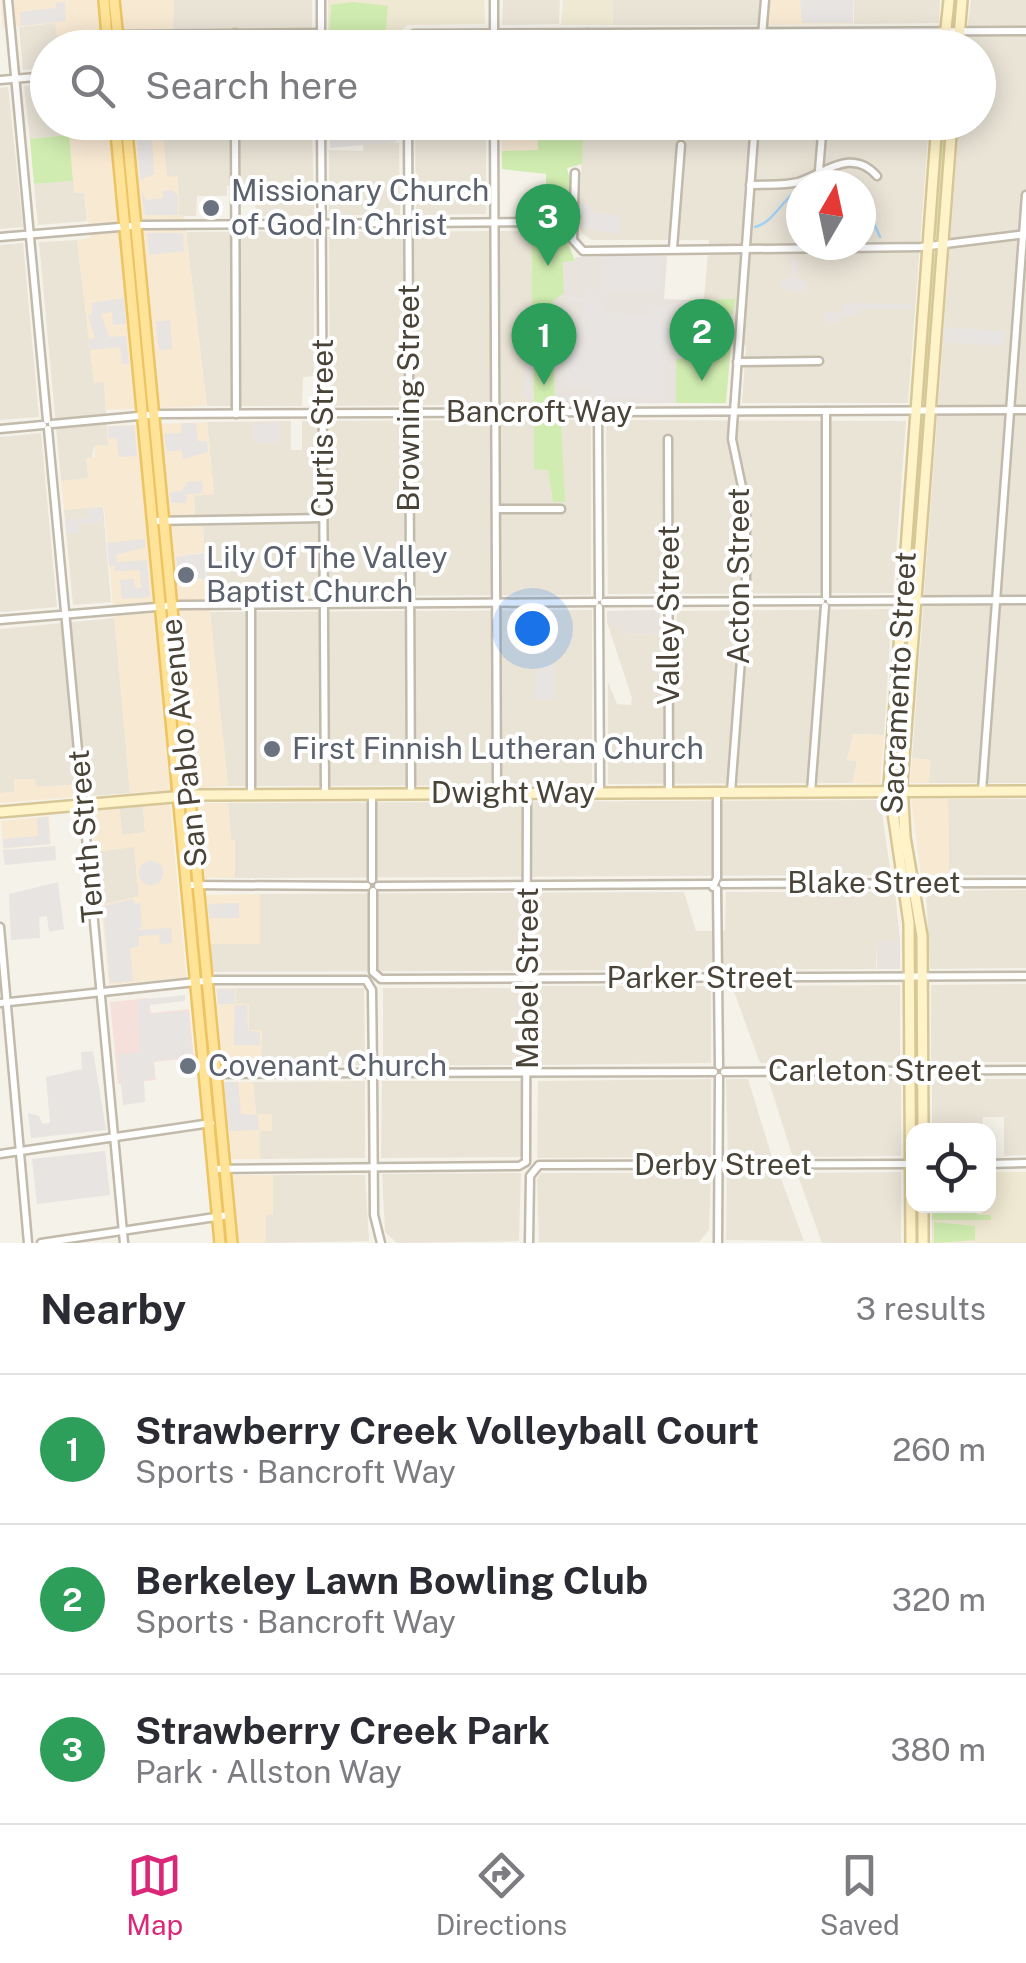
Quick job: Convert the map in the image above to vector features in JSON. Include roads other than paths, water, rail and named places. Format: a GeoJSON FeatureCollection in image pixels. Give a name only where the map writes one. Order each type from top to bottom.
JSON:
{"type":"FeatureCollection","features":[{"type":"Feature","properties":{"kind":"main road"},"geometry":{"type":"LineString","coordinates":[[104,0],[106,30]]}},
{"type":"Feature","properties":{"kind":"main road"},"geometry":{"type":"LineString","coordinates":[[114,0],[117,30]]}},
{"type":"Feature","properties":{"kind":"main road","name":"San Pablo Avenue"},"geometry":{"type":"LineString","coordinates":[[122,140],[219,1168],[223,1216],[220,1243]]}},
{"type":"Feature","properties":{"kind":"main road","name":"San Pablo Avenue"},"geometry":{"type":"LineString","coordinates":[[223,1216],[232,1243]]}},
{"type":"Feature","properties":{"kind":"street","name":"Tenth Street"},"geometry":{"type":"LineString","coordinates":[[8,0],[124,1243]]}},
{"type":"Feature","properties":{"kind":"street"},"geometry":{"type":"LineString","coordinates":[[321,0],[321,30]]}},
{"type":"Feature","properties":{"kind":"street"},"geometry":{"type":"LineString","coordinates":[[494,0],[494,30]]}},
{"type":"Feature","properties":{"kind":"street"},"geometry":{"type":"LineString","coordinates":[[763,30],[765,0]]}},
{"type":"Feature","properties":{"kind":"street"},"geometry":{"type":"LineString","coordinates":[[946,30],[949,0]]}},
{"type":"Feature","properties":{"kind":"street"},"geometry":{"type":"LineString","coordinates":[[960,30],[962,0]]}},
{"type":"Feature","properties":{"kind":"street"},"geometry":{"type":"LineString","coordinates":[[996,32],[1026,32]]}},
{"type":"Feature","properties":{"kind":"street"},"geometry":{"type":"LineString","coordinates":[[0,80],[30,78]]}},
{"type":"Feature","properties":{"kind":"street"},"geometry":{"type":"LineString","coordinates":[[235,140],[236,414]]}},
{"type":"Feature","properties":{"kind":"street","name":"Curtis Street"},"geometry":{"type":"LineString","coordinates":[[321,140],[325,794]]}},
{"type":"Feature","properties":{"kind":"street","name":"Browning Street"},"geometry":{"type":"LineString","coordinates":[[408,140],[411,794]]}},
{"type":"Feature","properties":{"kind":"street"},"geometry":{"type":"LineString","coordinates":[[494,140],[497,793]]}},
{"type":"Feature","properties":{"kind":"street","name":"Acton Street"},"geometry":{"type":"LineString","coordinates":[[731,792],[745,602],[746,506],[732,444],[754,140]]}},
{"type":"Feature","properties":{"kind":"street"},"geometry":{"type":"LineString","coordinates":[[822,140],[819,170],[850,162],[870,170]]}},
{"type":"Feature","properties":{"kind":"street","name":"Sacramento Street"},"geometry":{"type":"LineString","coordinates":[[911,1123],[910,977],[889,791],[937,140]]}},
{"type":"Feature","properties":{"kind":"street","name":"Sacramento Street"},"geometry":{"type":"LineString","coordinates":[[923,1123],[922,977],[916,883],[902,792],[951,140]]}},
{"type":"Feature","properties":{"kind":"street"},"geometry":{"type":"LineString","coordinates":[[674,248],[680,145]]}},
{"type":"Feature","properties":{"kind":"street"},"geometry":{"type":"LineString","coordinates":[[574,173],[573,243],[583,250],[928,246],[1024,234]]}},
{"type":"Feature","properties":{"kind":"street"},"geometry":{"type":"LineString","coordinates":[[750,184],[786,182]]}},
{"type":"Feature","properties":{"kind":"street"},"geometry":{"type":"LineString","coordinates":[[982,791],[1026,195]]}},
{"type":"Feature","properties":{"kind":"street"},"geometry":{"type":"LineString","coordinates":[[0,237],[130,226],[544,222]]}},
{"type":"Feature","properties":{"kind":"street"},"geometry":{"type":"LineString","coordinates":[[738,362],[819,361]]}},
{"type":"Feature","properties":{"kind":"street"},"geometry":{"type":"LineString","coordinates":[[811,792],[825,601],[826,410]]}},
{"type":"Feature","properties":{"kind":"street","name":"Bancroft Way"},"geometry":{"type":"LineString","coordinates":[[0,428],[148,415],[1026,410]]}},
{"type":"Feature","properties":{"kind":"street"},"geometry":{"type":"LineString","coordinates":[[598,412],[600,793]]}},
{"type":"Feature","properties":{"kind":"street","name":"Valley Street"},"geometry":{"type":"LineString","coordinates":[[668,439],[670,792]]}},
{"type":"Feature","properties":{"kind":"street"},"geometry":{"type":"LineString","coordinates":[[496,510],[561,509]]}},
{"type":"Feature","properties":{"kind":"street"},"geometry":{"type":"LineString","coordinates":[[158,520],[323,518]]}},
{"type":"Feature","properties":{"kind":"street"},"geometry":{"type":"LineString","coordinates":[[0,620],[165,605],[1026,600]]}},
{"type":"Feature","properties":{"kind":"street"},"geometry":{"type":"LineString","coordinates":[[251,604],[251,794]]}},
{"type":"Feature","properties":{"kind":"street","name":"Dwight Way"},"geometry":{"type":"LineString","coordinates":[[0,812],[183,795],[1026,791]]}},
{"type":"Feature","properties":{"kind":"street"},"geometry":{"type":"LineString","coordinates":[[717,792],[718,1243]]}},
{"type":"Feature","properties":{"kind":"street","name":"Mabel Street"},"geometry":{"type":"LineString","coordinates":[[527,793],[529,1243]]}},
{"type":"Feature","properties":{"kind":"street"},"geometry":{"type":"LineString","coordinates":[[372,794],[374,1223],[381,1243]]}},
{"type":"Feature","properties":{"kind":"street","name":"Blake Street"},"geometry":{"type":"LineString","coordinates":[[192,886],[1026,883]]}},
{"type":"Feature","properties":{"kind":"street"},"geometry":{"type":"LineString","coordinates":[[0,927],[3,1003],[28,1243]]}},
{"type":"Feature","properties":{"kind":"street","name":"Parker Street"},"geometry":{"type":"LineString","coordinates":[[3,1003],[201,983],[372,978],[1026,976]]}},
{"type":"Feature","properties":{"kind":"street","name":"Carleton Street"},"geometry":{"type":"LineString","coordinates":[[210,1075],[1026,1070]]}},
{"type":"Feature","properties":{"kind":"street"},"geometry":{"type":"LineString","coordinates":[[0,1154],[215,1123]]}},
{"type":"Feature","properties":{"kind":"street"},"geometry":{"type":"LineString","coordinates":[[996,1164],[1026,1163]]}},
{"type":"Feature","properties":{"kind":"street","name":"Derby Street"},"geometry":{"type":"LineString","coordinates":[[219,1168],[906,1164]]}},
{"type":"Feature","properties":{"kind":"street","name":"Sacramento Street"},"geometry":{"type":"LineString","coordinates":[[910,1243],[911,1213]]}},
{"type":"Feature","properties":{"kind":"street"},"geometry":{"type":"LineString","coordinates":[[923,1213],[923,1243]]}},
{"type":"Feature","properties":{"kind":"street"},"geometry":{"type":"LineString","coordinates":[[42,1243],[223,1216]]}},
{"type":"Feature","properties":{"kind":"waterway"},"geometry":{"type":"LineString","coordinates":[[755,227],[786,201]]}},
{"type":"Feature","properties":{"kind":"waterway"},"geometry":{"type":"LineString","coordinates":[[876,228],[880,237]]}},
{"type":"Feature","properties":{"kind":"place","name":"Missionary Church of God In Christ"},"geometry":{"type":"Point","coordinates":[211,208]}},
{"type":"Feature","properties":{"kind":"place","name":"Strawberry Creek Park"},"geometry":{"type":"Point","coordinates":[548,266]}},
{"type":"Feature","properties":{"kind":"place","name":"Berkeley Lawn Bowling Club"},"geometry":{"type":"Point","coordinates":[702,381]}},
{"type":"Feature","properties":{"kind":"place","name":"Strawberry Creek Volleyball Court"},"geometry":{"type":"Point","coordinates":[544,385]}},
{"type":"Feature","properties":{"kind":"place","name":"Lily Of The Valley Baptist Church"},"geometry":{"type":"Point","coordinates":[186,575]}},
{"type":"Feature","properties":{"kind":"place","name":"First Finnish Lutheran Church"},"geometry":{"type":"Point","coordinates":[272,749]}},
{"type":"Feature","properties":{"kind":"place","name":"Covenant Church"},"geometry":{"type":"Point","coordinates":[188,1066]}}]}
